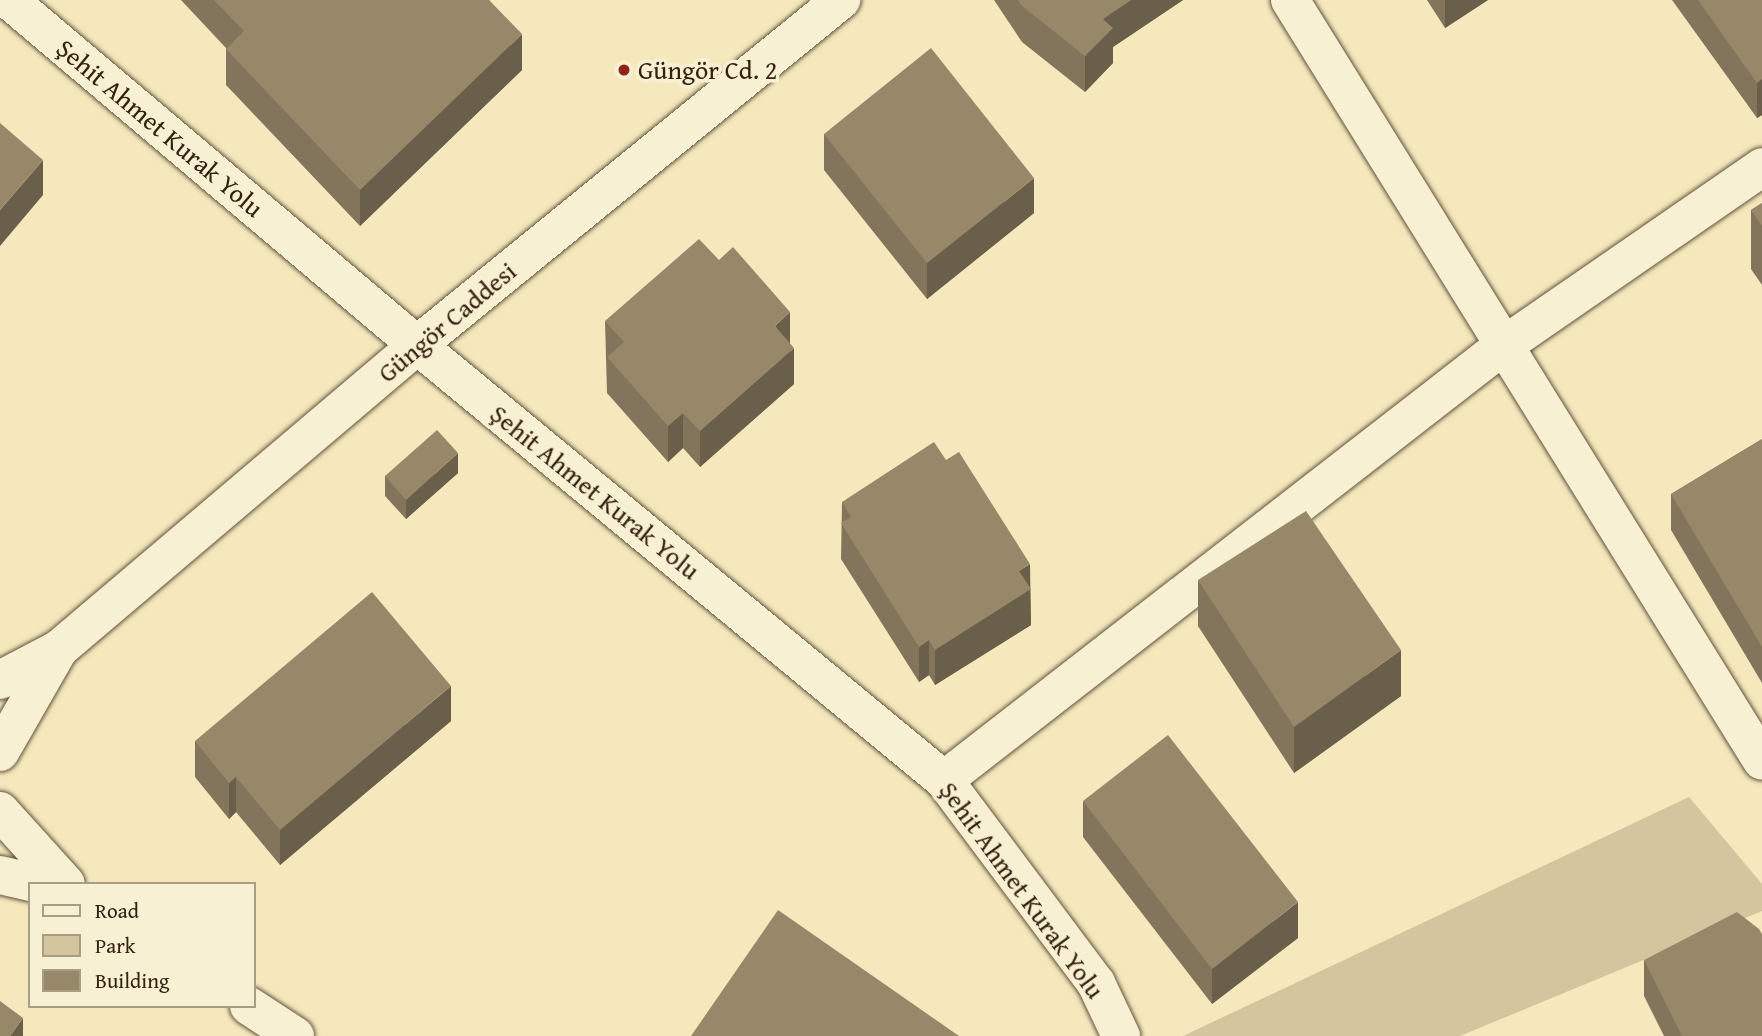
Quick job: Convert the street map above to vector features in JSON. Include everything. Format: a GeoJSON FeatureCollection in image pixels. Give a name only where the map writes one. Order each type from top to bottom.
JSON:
{"type":"FeatureCollection","features":[{"type":"Feature","properties":{"kind":"street","name":"Şehit Ahmet Kurak Yolu"},"geometry":{"type":"LineString","coordinates":[[9,0],[417,345],[944,780],[1096,983],[1121,1036]]}},
{"type":"Feature","properties":{"kind":"street","name":"Güngör Caddesi"},"geometry":{"type":"LineString","coordinates":[[0,680],[58,649],[417,345],[841,0]]}},
{"type":"Feature","properties":{"kind":"street"},"geometry":{"type":"LineString","coordinates":[[1290,0],[1762,761]]}},
{"type":"Feature","properties":{"kind":"street"},"geometry":{"type":"LineString","coordinates":[[944,780],[1503,346],[1762,167]]}},
{"type":"Feature","properties":{"kind":"street","name":"Güngör Caddesi"},"geometry":{"type":"LineString","coordinates":[[0,752],[58,649]]}},
{"type":"Feature","properties":{"kind":"street"},"geometry":{"type":"LineString","coordinates":[[0,811],[64,882]]}},
{"type":"Feature","properties":{"kind":"street"},"geometry":{"type":"LineString","coordinates":[[0,875],[30,882]]}},
{"type":"Feature","properties":{"kind":"street"},"geometry":{"type":"LineString","coordinates":[[252,1008],[295,1036]]}},
{"type":"Feature","properties":{"kind":"green space"},"geometry":{"type":"Polygon","coordinates":[[[1689,797],[1762,884],[1762,911],[1460,1036],[1183,1036],[1689,797]]]}},
{"type":"Feature","properties":{"kind":"building"},"geometry":{"type":"Polygon","coordinates":[[[214,0],[489,0],[522,34],[360,190],[226,49],[244,31],[214,0]]]}},
{"type":"Feature","properties":{"kind":"building"},"geometry":{"type":"Polygon","coordinates":[[[1018,0],[1131,0],[1103,19],[1113,28],[1085,56],[1018,0]]]}},
{"type":"Feature","properties":{"kind":"building"},"geometry":{"type":"Polygon","coordinates":[[[1698,0],[1762,0],[1762,79],[1757,83],[1698,0]]]}},
{"type":"Feature","properties":{"kind":"building"},"geometry":{"type":"Polygon","coordinates":[[[931,48],[1034,178],[927,263],[824,134],[931,48]]]}},
{"type":"Feature","properties":{"kind":"building"},"geometry":{"type":"Polygon","coordinates":[[[0,123],[43,160],[0,210],[0,123]]]}},
{"type":"Feature","properties":{"kind":"building"},"geometry":{"type":"Polygon","coordinates":[[[1762,203],[1762,226],[1751,210],[1762,203]]]}},
{"type":"Feature","properties":{"kind":"building"},"geometry":{"type":"Polygon","coordinates":[[[699,239],[719,260],[733,247],[790,312],[775,326],[794,348],[700,431],[683,413],[668,426],[607,357],[624,342],[605,321],[699,239]]]}},
{"type":"Feature","properties":{"kind":"building"},"geometry":{"type":"Polygon","coordinates":[[[437,430],[458,453],[406,500],[385,476],[437,430]]]}},
{"type":"Feature","properties":{"kind":"building"},"geometry":{"type":"Polygon","coordinates":[[[1762,439],[1762,647],[1671,494],[1762,439]]]}},
{"type":"Feature","properties":{"kind":"building"},"geometry":{"type":"Polygon","coordinates":[[[934,442],[946,460],[959,452],[1030,564],[1019,571],[1031,589],[935,650],[929,640],[919,647],[841,523],[851,517],[842,502],[934,442]]]}},
{"type":"Feature","properties":{"kind":"building"},"geometry":{"type":"Polygon","coordinates":[[[1306,511],[1401,650],[1294,727],[1198,580],[1306,511]]]}},
{"type":"Feature","properties":{"kind":"building"},"geometry":{"type":"Polygon","coordinates":[[[372,592],[451,686],[280,830],[236,777],[229,783],[195,741],[372,592]]]}},
{"type":"Feature","properties":{"kind":"building"},"geometry":{"type":"Polygon","coordinates":[[[1168,735],[1298,902],[1212,969],[1083,801],[1168,735]]]}},
{"type":"Feature","properties":{"kind":"building"},"geometry":{"type":"Polygon","coordinates":[[[778,910],[959,1036],[691,1036],[778,910]]]}},
{"type":"Feature","properties":{"kind":"building"},"geometry":{"type":"Polygon","coordinates":[[[1737,912],[1762,934],[1762,1036],[1682,1036],[1644,960],[1737,912]]]}},
{"type":"Feature","properties":{"kind":"building"},"geometry":{"type":"Polygon","coordinates":[[[0,1001],[23,1018],[10,1036],[0,1036],[0,1001]]]}},
{"type":"Feature","properties":{"kind":"place","name":"Güngör Cd. 2"},"geometry":{"type":"Point","coordinates":[624,70]}}]}
